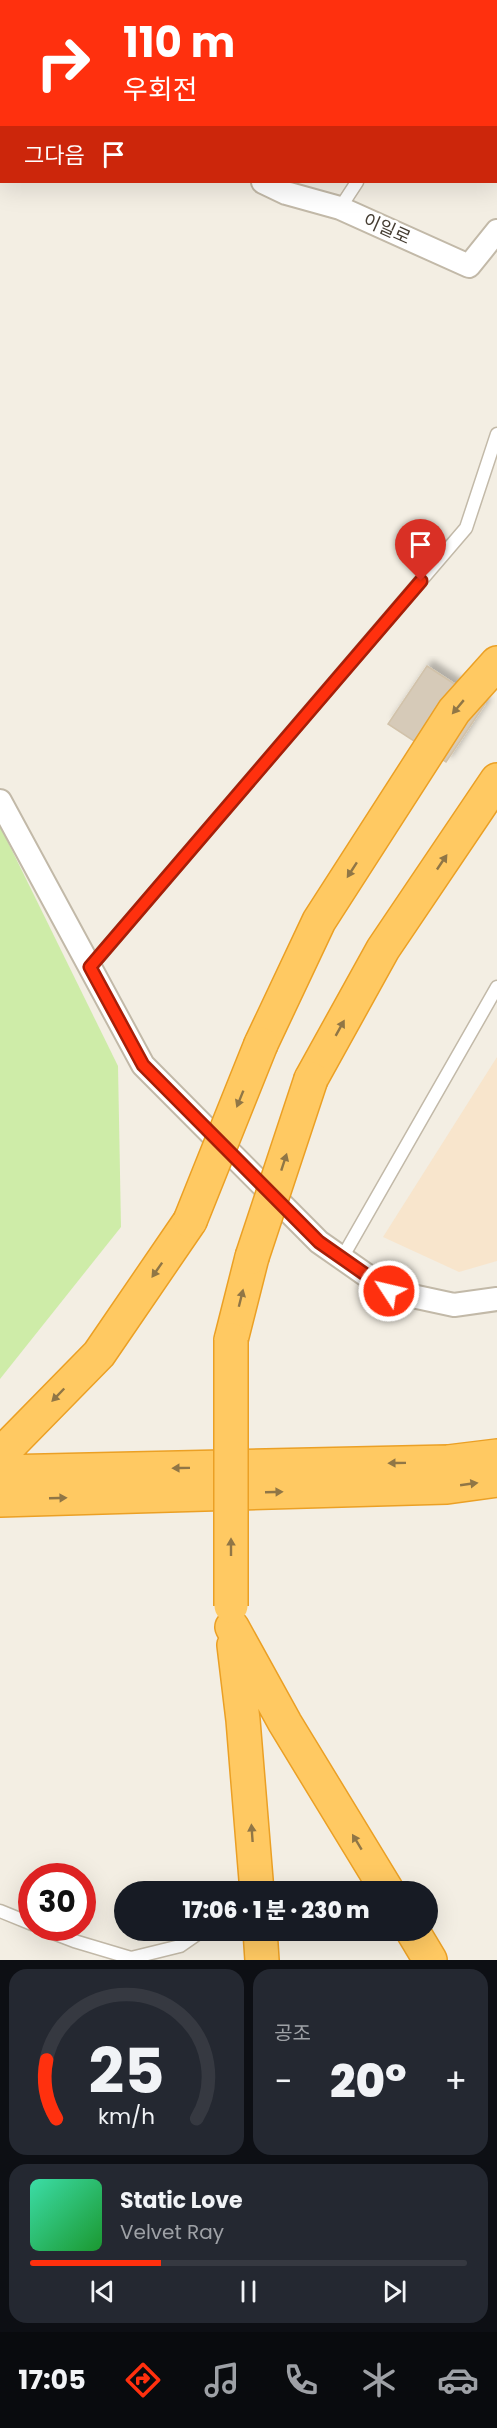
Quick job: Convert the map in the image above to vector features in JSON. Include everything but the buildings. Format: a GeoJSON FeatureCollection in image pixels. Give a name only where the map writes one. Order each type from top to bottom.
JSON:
{"type":"FeatureCollection","features":[{"type":"Feature","properties":{"kind":"highway"},"geometry":{"type":"LineString","coordinates":[[0,1455],[99,1354],[190,1221],[261,1044],[319,921],[454,711],[497,663]]}},
{"type":"Feature","properties":{"kind":"highway"},"geometry":{"type":"LineString","coordinates":[[252,1880],[243,1720],[231,1616],[231,1340],[252,1257],[311,1079],[383,950],[497,780]]}},
{"type":"Feature","properties":{"kind":"highway"},"geometry":{"type":"LineString","coordinates":[[0,1472],[448,1462],[497,1456]]}},
{"type":"Feature","properties":{"kind":"highway"},"geometry":{"type":"LineString","coordinates":[[0,1500],[447,1487],[497,1480]]}},
{"type":"Feature","properties":{"kind":"highway"},"geometry":{"type":"LineString","coordinates":[[231,1616],[285,1723],[381,1881]]}},
{"type":"Feature","properties":{"kind":"highway"},"geometry":{"type":"LineString","coordinates":[[261,1941],[262,1960]]}},
{"type":"Feature","properties":{"kind":"highway"},"geometry":{"type":"LineString","coordinates":[[419,1941],[430,1960]]}},
{"type":"Feature","properties":{"kind":"street","name":"이일로"},"geometry":{"type":"LineString","coordinates":[[265,183],[286,193],[340,208],[469,266],[497,231]]}},
{"type":"Feature","properties":{"kind":"street"},"geometry":{"type":"LineString","coordinates":[[0,801],[143,1065],[319,1242],[389,1291],[454,1305],[497,1299]]}},
{"type":"Feature","properties":{"kind":"lane"},"geometry":{"type":"LineString","coordinates":[[340,208],[356,183]]}},
{"type":"Feature","properties":{"kind":"lane"},"geometry":{"type":"LineString","coordinates":[[90,967],[466,528],[497,434]]}},
{"type":"Feature","properties":{"kind":"lane"},"geometry":{"type":"LineString","coordinates":[[342,1258],[497,987]]}},
{"type":"Feature","properties":{"kind":"lane"},"geometry":{"type":"LineString","coordinates":[[0,1911],[18,1918]]}},
{"type":"Feature","properties":{"kind":"lane"},"geometry":{"type":"LineString","coordinates":[[74,1941],[132,1958],[180,1946],[187,1941]]}},
{"type":"Feature","properties":{"kind":"shaded area"},"geometry":{"type":"Polygon","coordinates":[[[497,1057],[497,1261],[459,1272],[383,1237],[497,1057]]]}},
{"type":"Feature","properties":{"kind":"green space"},"geometry":{"type":"Polygon","coordinates":[[[0,826],[118,1066],[121,1227],[0,1379],[0,826]]]}},
{"type":"Feature","properties":{"kind":"route"},"geometry":{"type":"LineString","coordinates":[[389,1291],[319,1242],[143,1065],[90,967],[421,581]]}}]}
